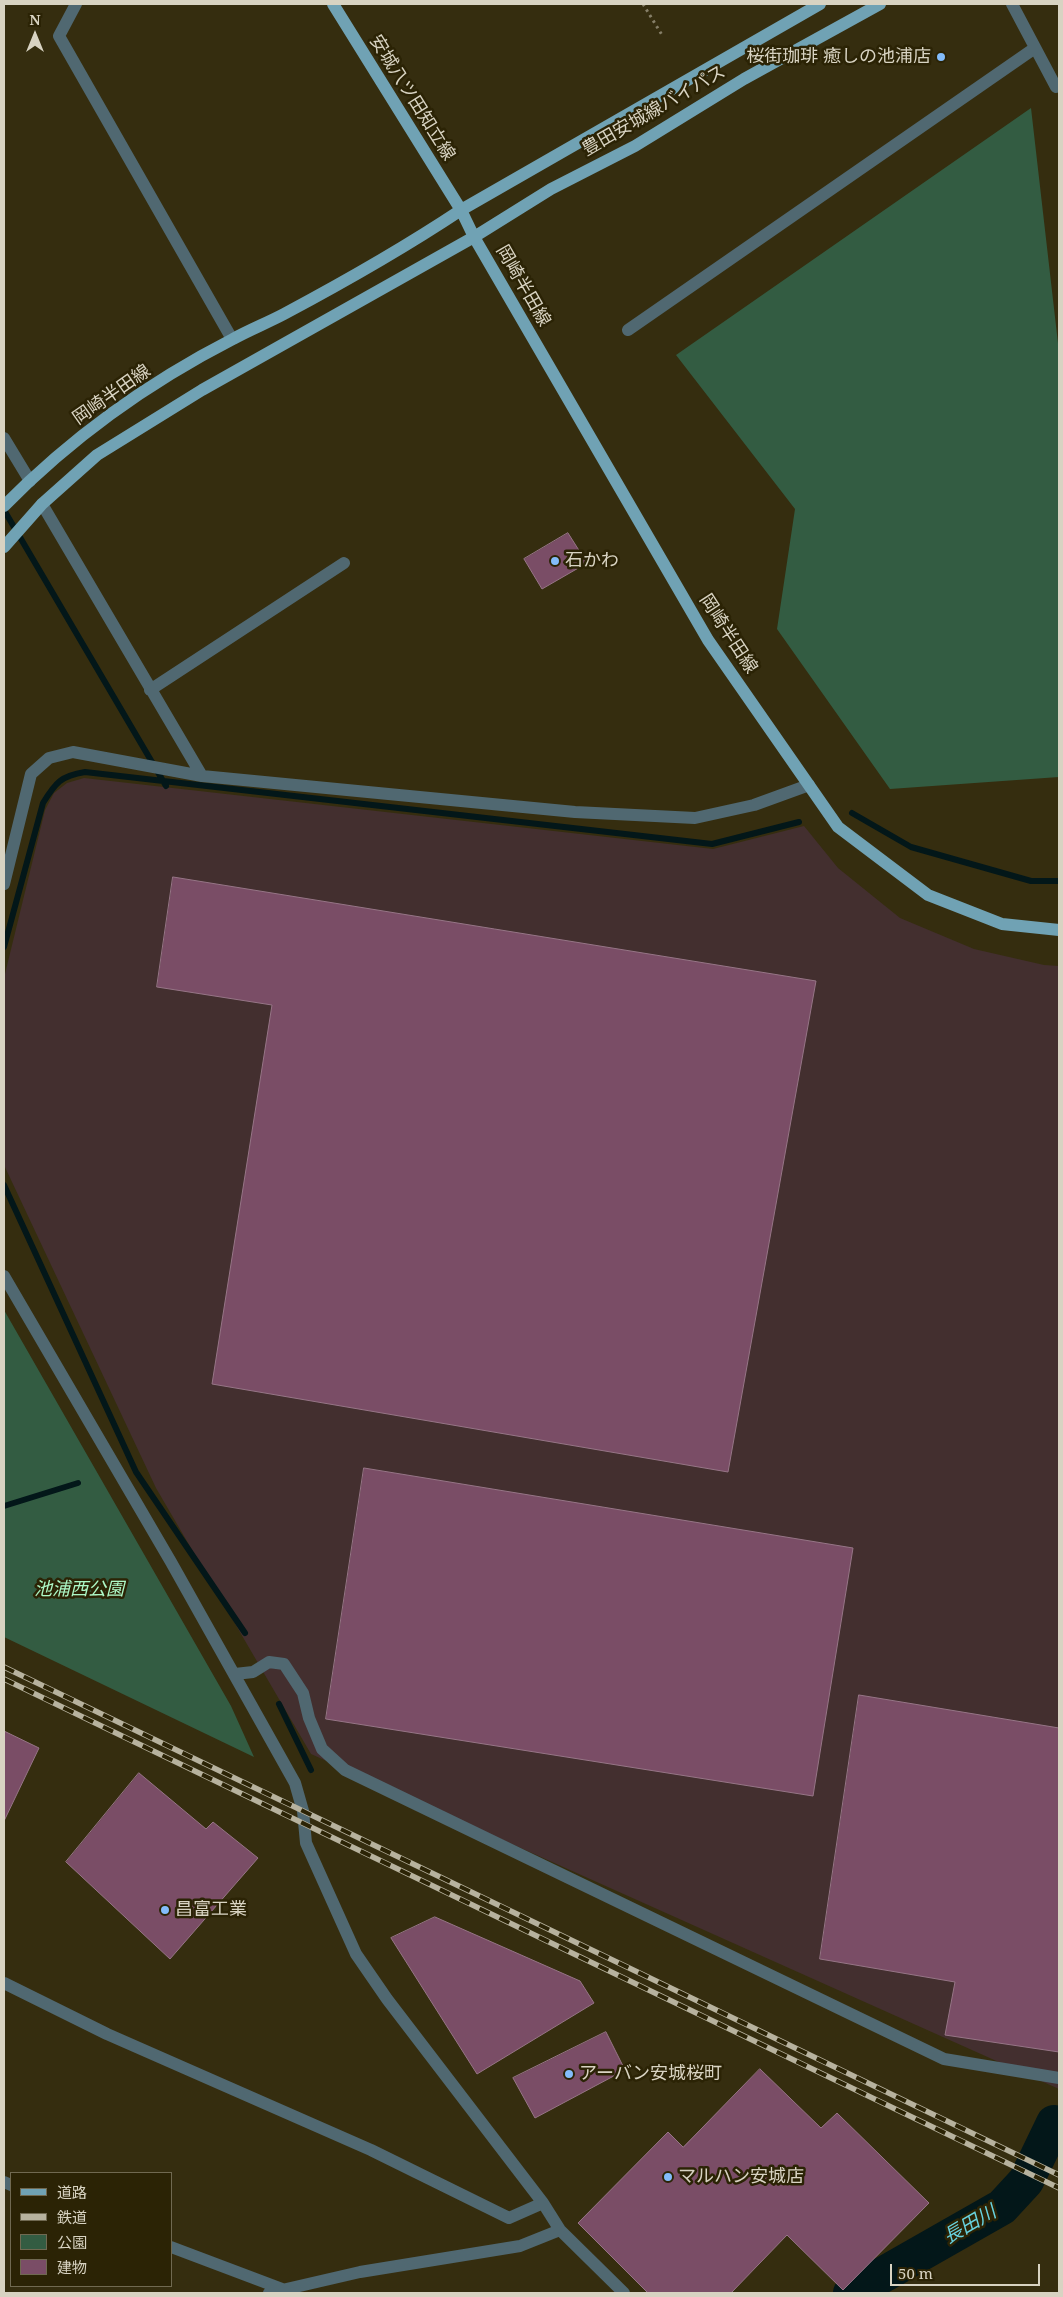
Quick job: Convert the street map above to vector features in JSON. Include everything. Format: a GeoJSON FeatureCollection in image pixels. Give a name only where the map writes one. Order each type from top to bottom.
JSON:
{"type":"FeatureCollection","features":[{"type":"Feature","properties":{"kind":"main road","name":"安城八ツ田知立線"},"geometry":{"type":"LineString","coordinates":[[333,4],[461,210]]}},
{"type":"Feature","properties":{"kind":"main road","name":"豊田安城線バイパス"},"geometry":{"type":"LineString","coordinates":[[461,210],[820,4]]}},
{"type":"Feature","properties":{"kind":"main road","name":"豊田安城線バイパス"},"geometry":{"type":"LineString","coordinates":[[474,237],[551,189],[635,146],[744,79],[880,4]]}},
{"type":"Feature","properties":{"kind":"main road","name":"岡崎半田線"},"geometry":{"type":"LineString","coordinates":[[4,506],[60,454],[142,394],[232,339],[284,314],[416,240],[461,210],[474,237],[708,640],[838,827],[928,895],[1002,924],[1059,930]]}},
{"type":"Feature","properties":{"kind":"main road","name":"岡崎半田線"},"geometry":{"type":"LineString","coordinates":[[4,547],[42,504],[97,456],[211,386],[474,237]]}},
{"type":"Feature","properties":{"kind":"street"},"geometry":{"type":"LineString","coordinates":[[76,4],[60,36],[232,339]]}},
{"type":"Feature","properties":{"kind":"street"},"geometry":{"type":"LineString","coordinates":[[1012,4],[1056,87]]}},
{"type":"Feature","properties":{"kind":"street"},"geometry":{"type":"LineString","coordinates":[[628,330],[1035,48]]}},
{"type":"Feature","properties":{"kind":"street"},"geometry":{"type":"LineString","coordinates":[[4,438],[30,481]]}},
{"type":"Feature","properties":{"kind":"street"},"geometry":{"type":"LineString","coordinates":[[42,504],[202,776]]}},
{"type":"Feature","properties":{"kind":"street"},"geometry":{"type":"LineString","coordinates":[[150,690],[344,563]]}},
{"type":"Feature","properties":{"kind":"street"},"geometry":{"type":"LineString","coordinates":[[4,884],[31,774],[49,758],[73,752],[202,776],[576,812],[695,818],[754,805],[808,785]]}},
{"type":"Feature","properties":{"kind":"street"},"geometry":{"type":"LineString","coordinates":[[4,1276],[235,1674],[295,1783],[303,1811],[306,1843],[356,1954],[387,1999],[543,2203],[560,2230],[624,2293]]}},
{"type":"Feature","properties":{"kind":"street"},"geometry":{"type":"LineString","coordinates":[[235,1674],[253,1672],[269,1662],[284,1664],[303,1692],[309,1718],[322,1749],[345,1770],[944,2059],[1059,2078]]}},
{"type":"Feature","properties":{"kind":"street"},"geometry":{"type":"LineString","coordinates":[[4,1983],[107,2034],[371,2150],[508,2218],[543,2203]]}},
{"type":"Feature","properties":{"kind":"street"},"geometry":{"type":"LineString","coordinates":[[269,2293],[289,2292],[360,2272],[520,2246],[560,2230]]}},
{"type":"Feature","properties":{"kind":"street"},"geometry":{"type":"LineString","coordinates":[[172,2247],[289,2292]]}},
{"type":"Feature","properties":{"kind":"path"},"geometry":{"type":"LineString","coordinates":[[643,4],[662,35]]}},
{"type":"Feature","properties":{"kind":"shaded area"},"geometry":{"type":"Polygon","coordinates":[[[84,778],[713,849],[804,826],[838,868],[900,918],[974,949],[1044,965],[1059,966],[1059,2089],[311,1754],[156,1488],[4,1165],[4,978],[45,810],[54,793],[67,783],[84,778]]]}},
{"type":"Feature","properties":{"kind":"green space"},"geometry":{"type":"Polygon","coordinates":[[[1031,108],[1059,352],[1059,777],[890,789],[777,629],[795,509],[676,355],[1031,108]]]}},
{"type":"Feature","properties":{"kind":"green space","name":"池浦西公園"},"geometry":{"type":"Polygon","coordinates":[[[4,1310],[231,1706],[254,1757],[4,1637],[4,1310]]]}},
{"type":"Feature","properties":{"kind":"building","name":"石かわ"},"geometry":{"type":"Polygon","coordinates":[[[568,533],[587,563],[542,589],[524,559],[568,533]]]}},
{"type":"Feature","properties":{"kind":"building"},"geometry":{"type":"Polygon","coordinates":[[[173,877],[816,981],[728,1472],[212,1384],[272,1005],[157,987],[173,877]]]}},
{"type":"Feature","properties":{"kind":"building"},"geometry":{"type":"Polygon","coordinates":[[[364,1468],[853,1548],[813,1796],[326,1719],[364,1468]]]}},
{"type":"Feature","properties":{"kind":"building"},"geometry":{"type":"Polygon","coordinates":[[[859,1695],[1059,1728],[1059,2052],[945,2035],[955,1982],[820,1959],[859,1695]]]}},
{"type":"Feature","properties":{"kind":"building"},"geometry":{"type":"Polygon","coordinates":[[[4,1731],[39,1748],[4,1821],[4,1731]]]}},
{"type":"Feature","properties":{"kind":"building","name":"昌富工業"},"geometry":{"type":"Polygon","coordinates":[[[139,1773],[206,1829],[213,1822],[258,1858],[170,1959],[66,1862],[139,1773]]]}},
{"type":"Feature","properties":{"kind":"building"},"geometry":{"type":"Polygon","coordinates":[[[435,1917],[580,1981],[594,2003],[477,2074],[391,1938],[435,1917]]]}},
{"type":"Feature","properties":{"kind":"building","name":"アーバン安城桜町"},"geometry":{"type":"Polygon","coordinates":[[[606,2032],[625,2070],[535,2118],[513,2078],[606,2032]]]}},
{"type":"Feature","properties":{"kind":"building"},"geometry":{"type":"Polygon","coordinates":[[[760,2069],[821,2128],[837,2113],[929,2203],[843,2290],[787,2235],[731,2293],[648,2293],[578,2223],[668,2132],[683,2147],[760,2069]]]}},
{"type":"Feature","properties":{"kind":"waterway"},"geometry":{"type":"LineString","coordinates":[[4,510],[166,786]]}},
{"type":"Feature","properties":{"kind":"waterway"},"geometry":{"type":"LineString","coordinates":[[4,947],[43,803],[60,781],[85,772],[712,844],[799,822]]}},
{"type":"Feature","properties":{"kind":"waterway"},"geometry":{"type":"LineString","coordinates":[[852,813],[911,847],[1031,881],[1059,881]]}},
{"type":"Feature","properties":{"kind":"waterway"},"geometry":{"type":"LineString","coordinates":[[4,1185],[136,1472],[245,1633]]}},
{"type":"Feature","properties":{"kind":"waterway"},"geometry":{"type":"LineString","coordinates":[[4,1506],[78,1483]]}},
{"type":"Feature","properties":{"kind":"waterway"},"geometry":{"type":"LineString","coordinates":[[279,1704],[311,1770]]}},
{"type":"Feature","properties":{"kind":"waterway"},"geometry":{"type":"LineString","coordinates":[[1054,2123],[1059,2115]]}},
{"type":"Feature","properties":{"kind":"waterway","name":"長田川"},"geometry":{"type":"LineString","coordinates":[[851,2293],[1002,2207],[1026,2181],[1054,2123]]}},
{"type":"Feature","properties":{"kind":"railway"},"geometry":{"type":"LineString","coordinates":[[4,1667],[1059,2175]]}},
{"type":"Feature","properties":{"kind":"railway"},"geometry":{"type":"LineString","coordinates":[[4,1679],[1059,2188]]}},
{"type":"Feature","properties":{"kind":"place","name":"桜街珈琲 癒しの池浦店"},"geometry":{"type":"Point","coordinates":[941,57]}},
{"type":"Feature","properties":{"kind":"place","name":"石かわ"},"geometry":{"type":"Point","coordinates":[555,561]}},
{"type":"Feature","properties":{"kind":"place","name":"昌富工業"},"geometry":{"type":"Point","coordinates":[165,1910]}},
{"type":"Feature","properties":{"kind":"place","name":"アーバン安城桜町"},"geometry":{"type":"Point","coordinates":[569,2074]}},
{"type":"Feature","properties":{"kind":"place","name":"マルハン安城店"},"geometry":{"type":"Point","coordinates":[668,2177]}}]}
